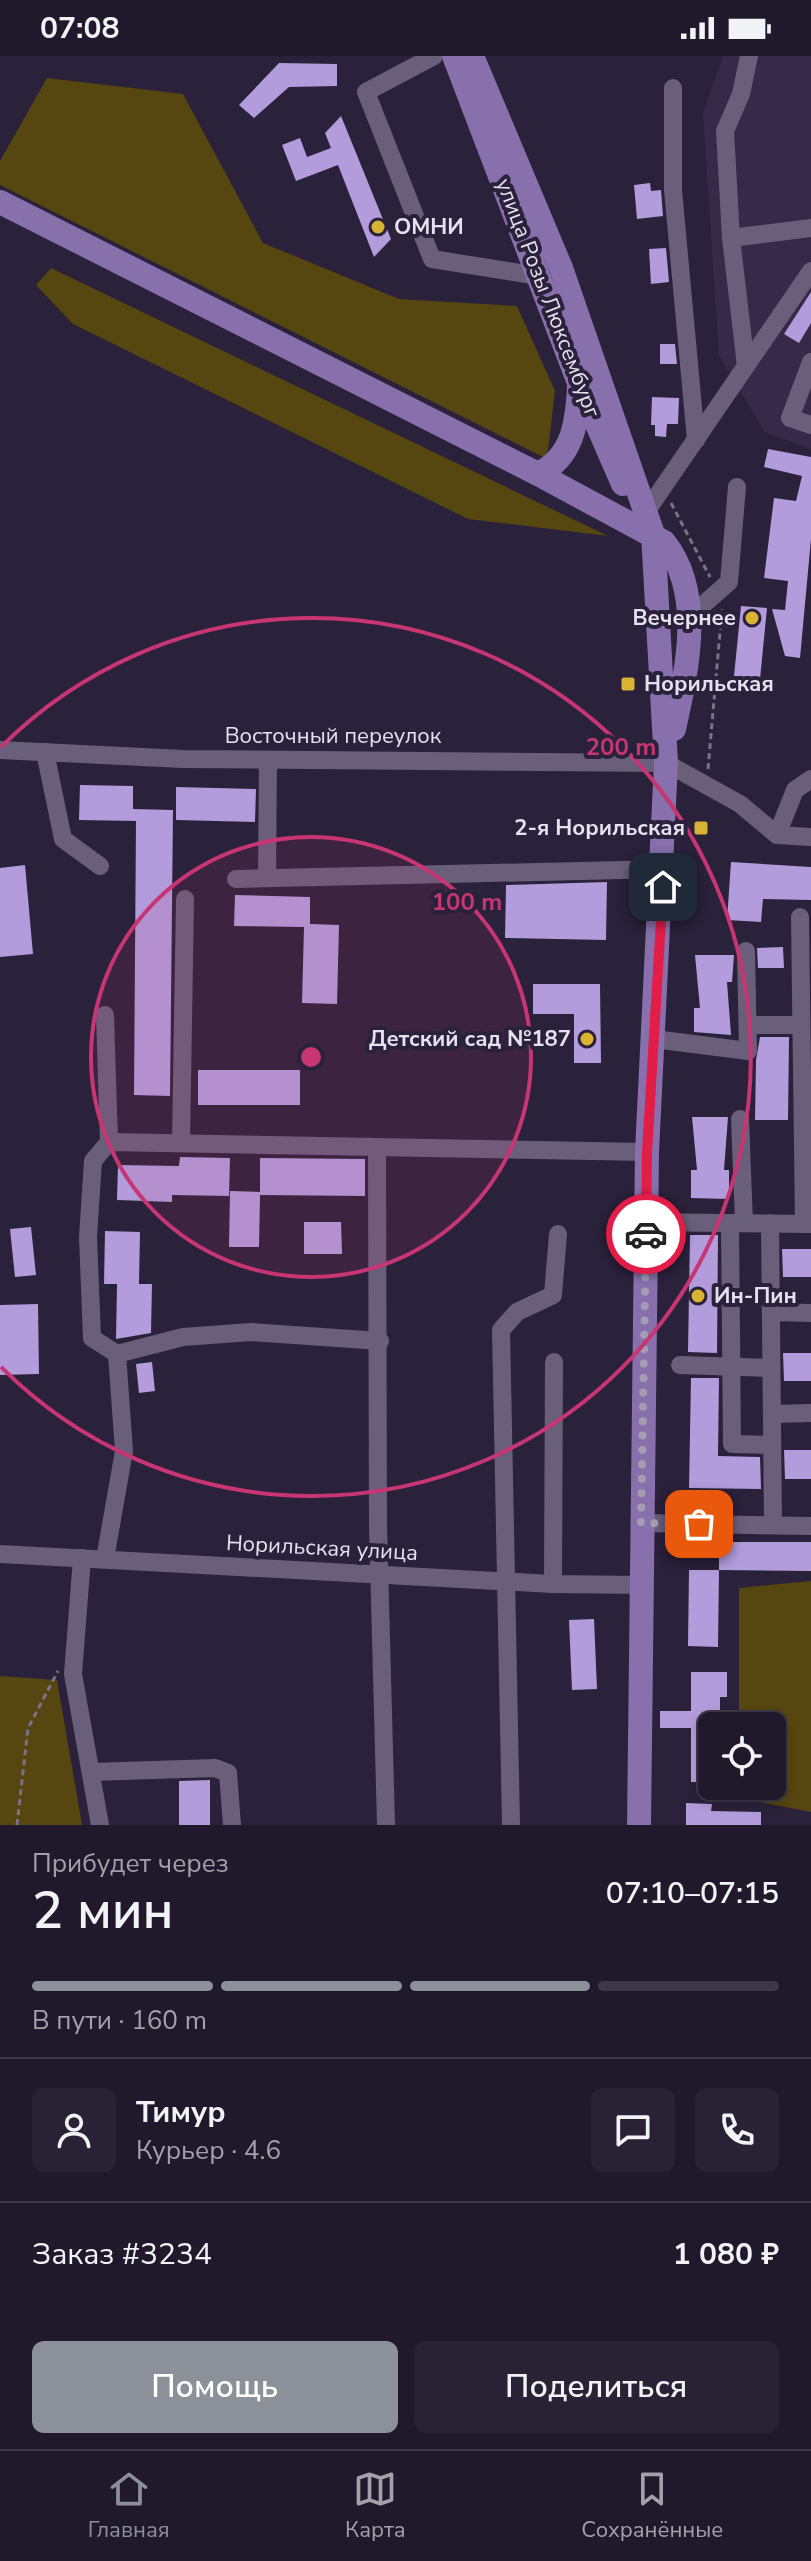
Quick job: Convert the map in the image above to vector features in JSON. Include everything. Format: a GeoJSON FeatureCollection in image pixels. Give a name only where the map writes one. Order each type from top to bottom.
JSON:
{"type":"FeatureCollection","features":[{"type":"Feature","properties":{"kind":"main road","name":"улица Розы Люксембург"},"geometry":{"type":"LineString","coordinates":[[454,56],[550,272],[579,383],[638,518],[650,523]]}},
{"type":"Feature","properties":{"kind":"main road","name":"улица Розы Люксембург"},"geometry":{"type":"LineString","coordinates":[[472,56],[550,272],[650,523],[666,763],[664,869],[647,1152],[639,1825]]}},
{"type":"Feature","properties":{"kind":"main road"},"geometry":{"type":"LineString","coordinates":[[0,202],[538,474],[650,523],[676,557],[685,583],[688,618],[689,662],[666,763]]}},
{"type":"Feature","properties":{"kind":"main road"},"geometry":{"type":"LineString","coordinates":[[538,474],[552,467],[572,437],[577,422],[579,383]]}},
{"type":"Feature","properties":{"kind":"street"},"geometry":{"type":"LineString","coordinates":[[434,56],[366,92],[432,259],[550,272]]}},
{"type":"Feature","properties":{"kind":"street"},"geometry":{"type":"LineString","coordinates":[[746,366],[731,238],[725,131],[741,94],[749,56]]}},
{"type":"Feature","properties":{"kind":"street"},"geometry":{"type":"LineString","coordinates":[[673,88],[673,190],[696,440]]}},
{"type":"Feature","properties":{"kind":"street"},"geometry":{"type":"LineString","coordinates":[[731,238],[811,228]]}},
{"type":"Feature","properties":{"kind":"street"},"geometry":{"type":"LineString","coordinates":[[650,523],[696,440],[809,281]]}},
{"type":"Feature","properties":{"kind":"street"},"geometry":{"type":"LineString","coordinates":[[811,362],[790,418],[811,425]]}},
{"type":"Feature","properties":{"kind":"street"},"geometry":{"type":"LineString","coordinates":[[688,618],[729,582],[737,487]]}},
{"type":"Feature","properties":{"kind":"street","name":"Восточный переулок"},"geometry":{"type":"LineString","coordinates":[[0,750],[268,760],[666,763]]}},
{"type":"Feature","properties":{"kind":"street"},"geometry":{"type":"LineString","coordinates":[[45,752],[63,839],[100,866]]}},
{"type":"Feature","properties":{"kind":"street"},"geometry":{"type":"LineString","coordinates":[[267,877],[268,760]]}},
{"type":"Feature","properties":{"kind":"street"},"geometry":{"type":"LineString","coordinates":[[666,763],[740,804],[777,835],[811,837]]}},
{"type":"Feature","properties":{"kind":"street"},"geometry":{"type":"LineString","coordinates":[[777,835],[795,790],[811,779]]}},
{"type":"Feature","properties":{"kind":"street"},"geometry":{"type":"LineString","coordinates":[[236,879],[664,869]]}},
{"type":"Feature","properties":{"kind":"street"},"geometry":{"type":"LineString","coordinates":[[181,1143],[185,899]]}},
{"type":"Feature","properties":{"kind":"street"},"geometry":{"type":"LineString","coordinates":[[646,1222],[808,1224],[806,1054],[801,1025],[800,917]]}},
{"type":"Feature","properties":{"kind":"street"},"geometry":{"type":"LineString","coordinates":[[654,1039],[748,1051],[746,951]]}},
{"type":"Feature","properties":{"kind":"street"},"geometry":{"type":"LineString","coordinates":[[105,1015],[109,1142],[93,1161],[88,1237],[92,1338],[117,1354],[183,1337],[251,1332],[380,1341]]}},
{"type":"Feature","properties":{"kind":"street"},"geometry":{"type":"LineString","coordinates":[[748,1025],[801,1025]]}},
{"type":"Feature","properties":{"kind":"street"},"geometry":{"type":"LineString","coordinates":[[740,1119],[732,1444],[772,1445]]}},
{"type":"Feature","properties":{"kind":"street"},"geometry":{"type":"LineString","coordinates":[[109,1142],[647,1152]]}},
{"type":"Feature","properties":{"kind":"street"},"geometry":{"type":"LineString","coordinates":[[377,1148],[380,1575],[386,1825]]}},
{"type":"Feature","properties":{"kind":"street"},"geometry":{"type":"LineString","coordinates":[[770,1223],[773,1524]]}},
{"type":"Feature","properties":{"kind":"street"},"geometry":{"type":"LineString","coordinates":[[511,1825],[501,1330],[517,1312],[553,1295],[558,1234]]}},
{"type":"Feature","properties":{"kind":"street"},"geometry":{"type":"LineString","coordinates":[[771,1312],[811,1313]]}},
{"type":"Feature","properties":{"kind":"street"},"geometry":{"type":"LineString","coordinates":[[105,1559],[124,1451],[117,1354]]}},
{"type":"Feature","properties":{"kind":"street"},"geometry":{"type":"LineString","coordinates":[[553,1584],[554,1362]]}},
{"type":"Feature","properties":{"kind":"street"},"geometry":{"type":"LineString","coordinates":[[680,1365],[771,1368]]}},
{"type":"Feature","properties":{"kind":"street"},"geometry":{"type":"LineString","coordinates":[[772,1414],[811,1413]]}},
{"type":"Feature","properties":{"kind":"street"},"geometry":{"type":"LineString","coordinates":[[641,1523],[811,1526]]}},
{"type":"Feature","properties":{"kind":"street","name":"Норильская улица"},"geometry":{"type":"LineString","coordinates":[[0,1554],[505,1582],[642,1585]]}},
{"type":"Feature","properties":{"kind":"street"},"geometry":{"type":"LineString","coordinates":[[82,1558],[74,1668],[100,1825]]}},
{"type":"Feature","properties":{"kind":"street"},"geometry":{"type":"LineString","coordinates":[[91,1772],[215,1768],[228,1773],[232,1825]]}},
{"type":"Feature","properties":{"kind":"path"},"geometry":{"type":"LineString","coordinates":[[706,785],[716,664]]}},
{"type":"Feature","properties":{"kind":"path"},"geometry":{"type":"LineString","coordinates":[[17,1825],[28,1728],[55,1672],[74,1668]]}},
{"type":"Feature","properties":{"kind":"shaded area"},"geometry":{"type":"Polygon","coordinates":[[[723,56],[811,56],[811,449],[765,432],[719,356],[703,113],[723,56]]]}},
{"type":"Feature","properties":{"kind":"shaded area"},"geometry":{"type":"Polygon","coordinates":[[[47,78],[183,94],[263,243],[399,299],[517,306],[555,391],[547,459],[0,185],[0,161],[47,78]]]}},
{"type":"Feature","properties":{"kind":"shaded area"},"geometry":{"type":"Polygon","coordinates":[[[51,268],[608,536],[468,519],[73,324],[36,285],[51,268]]]}},
{"type":"Feature","properties":{"kind":"shaded area"},"geometry":{"type":"Polygon","coordinates":[[[811,1581],[811,1812],[749,1800],[786,1800],[786,1712],[739,1712],[739,1588],[811,1581]]]}},
{"type":"Feature","properties":{"kind":"shaded area"},"geometry":{"type":"Polygon","coordinates":[[[0,1676],[57,1680],[82,1825],[0,1825],[0,1676]]]}},
{"type":"Feature","properties":{"kind":"building"},"geometry":{"type":"Polygon","coordinates":[[[279,63],[337,64],[337,86],[289,87],[254,118],[239,105],[279,63]]]}},
{"type":"Feature","properties":{"kind":"building"},"geometry":{"type":"Polygon","coordinates":[[[341,116],[391,239],[374,257],[338,165],[296,181],[282,145],[300,138],[307,157],[331,148],[325,133],[341,116]]]}},
{"type":"Feature","properties":{"kind":"building"},"geometry":{"type":"Polygon","coordinates":[[[650,183],[651,191],[661,190],[663,216],[637,219],[634,185],[650,183]]]}},
{"type":"Feature","properties":{"kind":"building"},"geometry":{"type":"Polygon","coordinates":[[[666,248],[669,282],[651,284],[649,249],[666,248]]]}},
{"type":"Feature","properties":{"kind":"building"},"geometry":{"type":"Polygon","coordinates":[[[811,292],[811,323],[799,343],[784,334],[811,292]]]}},
{"type":"Feature","properties":{"kind":"building"},"geometry":{"type":"Polygon","coordinates":[[[660,344],[675,344],[677,364],[660,364],[660,344]]]}},
{"type":"Feature","properties":{"kind":"building"},"geometry":{"type":"Polygon","coordinates":[[[652,397],[679,398],[678,424],[667,424],[666,437],[655,436],[655,425],[651,425],[652,397]]]}},
{"type":"Feature","properties":{"kind":"building"},"geometry":{"type":"Polygon","coordinates":[[[768,449],[811,457],[811,539],[800,658],[785,656],[772,609],[785,610],[788,581],[764,578],[774,498],[796,501],[802,476],[764,467],[768,449]]]}},
{"type":"Feature","properties":{"kind":"building"},"geometry":{"type":"Polygon","coordinates":[[[741,606],[767,608],[760,679],[734,676],[741,606]]]}},
{"type":"Feature","properties":{"kind":"building"},"geometry":{"type":"Polygon","coordinates":[[[80,785],[133,786],[133,809],[173,810],[170,1096],[134,1095],[136,821],[79,820],[80,785]]]}},
{"type":"Feature","properties":{"kind":"building"},"geometry":{"type":"Polygon","coordinates":[[[176,787],[256,789],[255,822],[176,820],[176,787]]]}},
{"type":"Feature","properties":{"kind":"building"},"geometry":{"type":"Polygon","coordinates":[[[731,862],[811,867],[811,900],[763,899],[761,922],[727,920],[731,862]]]}},
{"type":"Feature","properties":{"kind":"building"},"geometry":{"type":"Polygon","coordinates":[[[25,865],[33,954],[0,957],[0,868],[25,865]]]}},
{"type":"Feature","properties":{"kind":"building"},"geometry":{"type":"Polygon","coordinates":[[[607,882],[606,940],[505,938],[506,885],[607,882]]]}},
{"type":"Feature","properties":{"kind":"building"},"geometry":{"type":"Polygon","coordinates":[[[235,895],[310,897],[310,924],[339,925],[337,1004],[302,1003],[304,927],[234,926],[235,895]]]}},
{"type":"Feature","properties":{"kind":"building"},"geometry":{"type":"Polygon","coordinates":[[[783,947],[784,968],[758,968],[757,948],[783,947]]]}},
{"type":"Feature","properties":{"kind":"building"},"geometry":{"type":"Polygon","coordinates":[[[695,955],[734,955],[732,982],[727,982],[731,1035],[694,1032],[694,1008],[700,1008],[695,955]]]}},
{"type":"Feature","properties":{"kind":"building","name":"Детский сад №187"},"geometry":{"type":"Polygon","coordinates":[[[533,984],[600,984],[601,1063],[574,1063],[574,1014],[533,1014],[533,984]]]}},
{"type":"Feature","properties":{"kind":"building"},"geometry":{"type":"Polygon","coordinates":[[[760,1037],[789,1037],[788,1120],[755,1120],[756,1060],[760,1037]]]}},
{"type":"Feature","properties":{"kind":"building"},"geometry":{"type":"Polygon","coordinates":[[[198,1070],[300,1070],[300,1105],[198,1105],[198,1070]]]}},
{"type":"Feature","properties":{"kind":"building"},"geometry":{"type":"Polygon","coordinates":[[[692,1117],[728,1117],[724,1170],[729,1170],[729,1199],[691,1198],[691,1170],[697,1170],[692,1117]]]}},
{"type":"Feature","properties":{"kind":"building"},"geometry":{"type":"Polygon","coordinates":[[[180,1157],[230,1158],[229,1196],[172,1195],[172,1202],[117,1200],[118,1165],[179,1166],[180,1157]]]}},
{"type":"Feature","properties":{"kind":"building"},"geometry":{"type":"Polygon","coordinates":[[[260,1158],[365,1159],[365,1196],[260,1195],[259,1247],[229,1247],[230,1191],[260,1192],[260,1158]]]}},
{"type":"Feature","properties":{"kind":"building"},"geometry":{"type":"Polygon","coordinates":[[[304,1222],[341,1222],[342,1254],[304,1254],[304,1222]]]}},
{"type":"Feature","properties":{"kind":"building"},"geometry":{"type":"Polygon","coordinates":[[[31,1227],[36,1275],[15,1277],[10,1229],[31,1227]]]}},
{"type":"Feature","properties":{"kind":"building"},"geometry":{"type":"Polygon","coordinates":[[[105,1231],[140,1232],[139,1284],[152,1284],[151,1333],[116,1339],[117,1284],[104,1284],[105,1231]]]}},
{"type":"Feature","properties":{"kind":"building"},"geometry":{"type":"Polygon","coordinates":[[[690,1235],[718,1235],[717,1353],[688,1352],[690,1235]]]}},
{"type":"Feature","properties":{"kind":"building"},"geometry":{"type":"Polygon","coordinates":[[[782,1249],[811,1249],[811,1277],[783,1277],[782,1249]]]}},
{"type":"Feature","properties":{"kind":"building"},"geometry":{"type":"Polygon","coordinates":[[[38,1304],[39,1374],[0,1375],[0,1305],[38,1304]]]}},
{"type":"Feature","properties":{"kind":"building"},"geometry":{"type":"Polygon","coordinates":[[[783,1353],[811,1353],[811,1381],[784,1381],[783,1353]]]}},
{"type":"Feature","properties":{"kind":"building"},"geometry":{"type":"Polygon","coordinates":[[[152,1362],[155,1391],[139,1393],[136,1364],[152,1362]]]}},
{"type":"Feature","properties":{"kind":"building"},"geometry":{"type":"Polygon","coordinates":[[[691,1378],[719,1378],[718,1456],[760,1457],[761,1489],[689,1488],[691,1378]]]}},
{"type":"Feature","properties":{"kind":"building"},"geometry":{"type":"Polygon","coordinates":[[[784,1450],[811,1450],[811,1479],[785,1479],[784,1450]]]}},
{"type":"Feature","properties":{"kind":"building"},"geometry":{"type":"Polygon","coordinates":[[[719,1542],[811,1542],[811,1571],[719,1570],[719,1542]]]}},
{"type":"Feature","properties":{"kind":"building"},"geometry":{"type":"Polygon","coordinates":[[[689,1570],[719,1570],[718,1647],[688,1646],[689,1570]]]}},
{"type":"Feature","properties":{"kind":"building"},"geometry":{"type":"Polygon","coordinates":[[[594,1619],[597,1689],[572,1690],[569,1620],[594,1619]]]}},
{"type":"Feature","properties":{"kind":"building"},"geometry":{"type":"Polygon","coordinates":[[[691,1672],[727,1672],[727,1697],[720,1697],[720,1712],[698,1712],[698,1782],[691,1782],[691,1728],[660,1728],[660,1711],[691,1711],[691,1672]]]}},
{"type":"Feature","properties":{"kind":"building"},"geometry":{"type":"Polygon","coordinates":[[[210,1780],[210,1825],[179,1825],[179,1781],[210,1780]]]}},
{"type":"Feature","properties":{"kind":"building"},"geometry":{"type":"Polygon","coordinates":[[[686,1803],[712,1804],[711,1811],[761,1812],[761,1825],[686,1825],[686,1803]]]}},
{"type":"Feature","properties":{"kind":"way so far"},"geometry":{"type":"LineString","coordinates":[[646,1234],[641,1523],[699,1524]]}},
{"type":"Feature","properties":{"kind":"place","name":"ОМНИ"},"geometry":{"type":"Point","coordinates":[378,227]}},
{"type":"Feature","properties":{"kind":"place","name":"Вечернее"},"geometry":{"type":"Point","coordinates":[752,618]}},
{"type":"Feature","properties":{"kind":"place","name":"Норильская"},"geometry":{"type":"Point","coordinates":[628,684]}},
{"type":"Feature","properties":{"kind":"place","name":"2-я Норильская"},"geometry":{"type":"Point","coordinates":[701,828]}},
{"type":"Feature","properties":{"kind":"place","name":"Детский сад №187"},"geometry":{"type":"Point","coordinates":[587,1039]}},
{"type":"Feature","properties":{"kind":"place","name":"Ин-Пин"},"geometry":{"type":"Point","coordinates":[698,1296]}},
{"type":"Feature","properties":{"kind":"route"},"geometry":{"type":"LineString","coordinates":[[646,1234],[647,1152],[663,887]]}}]}
